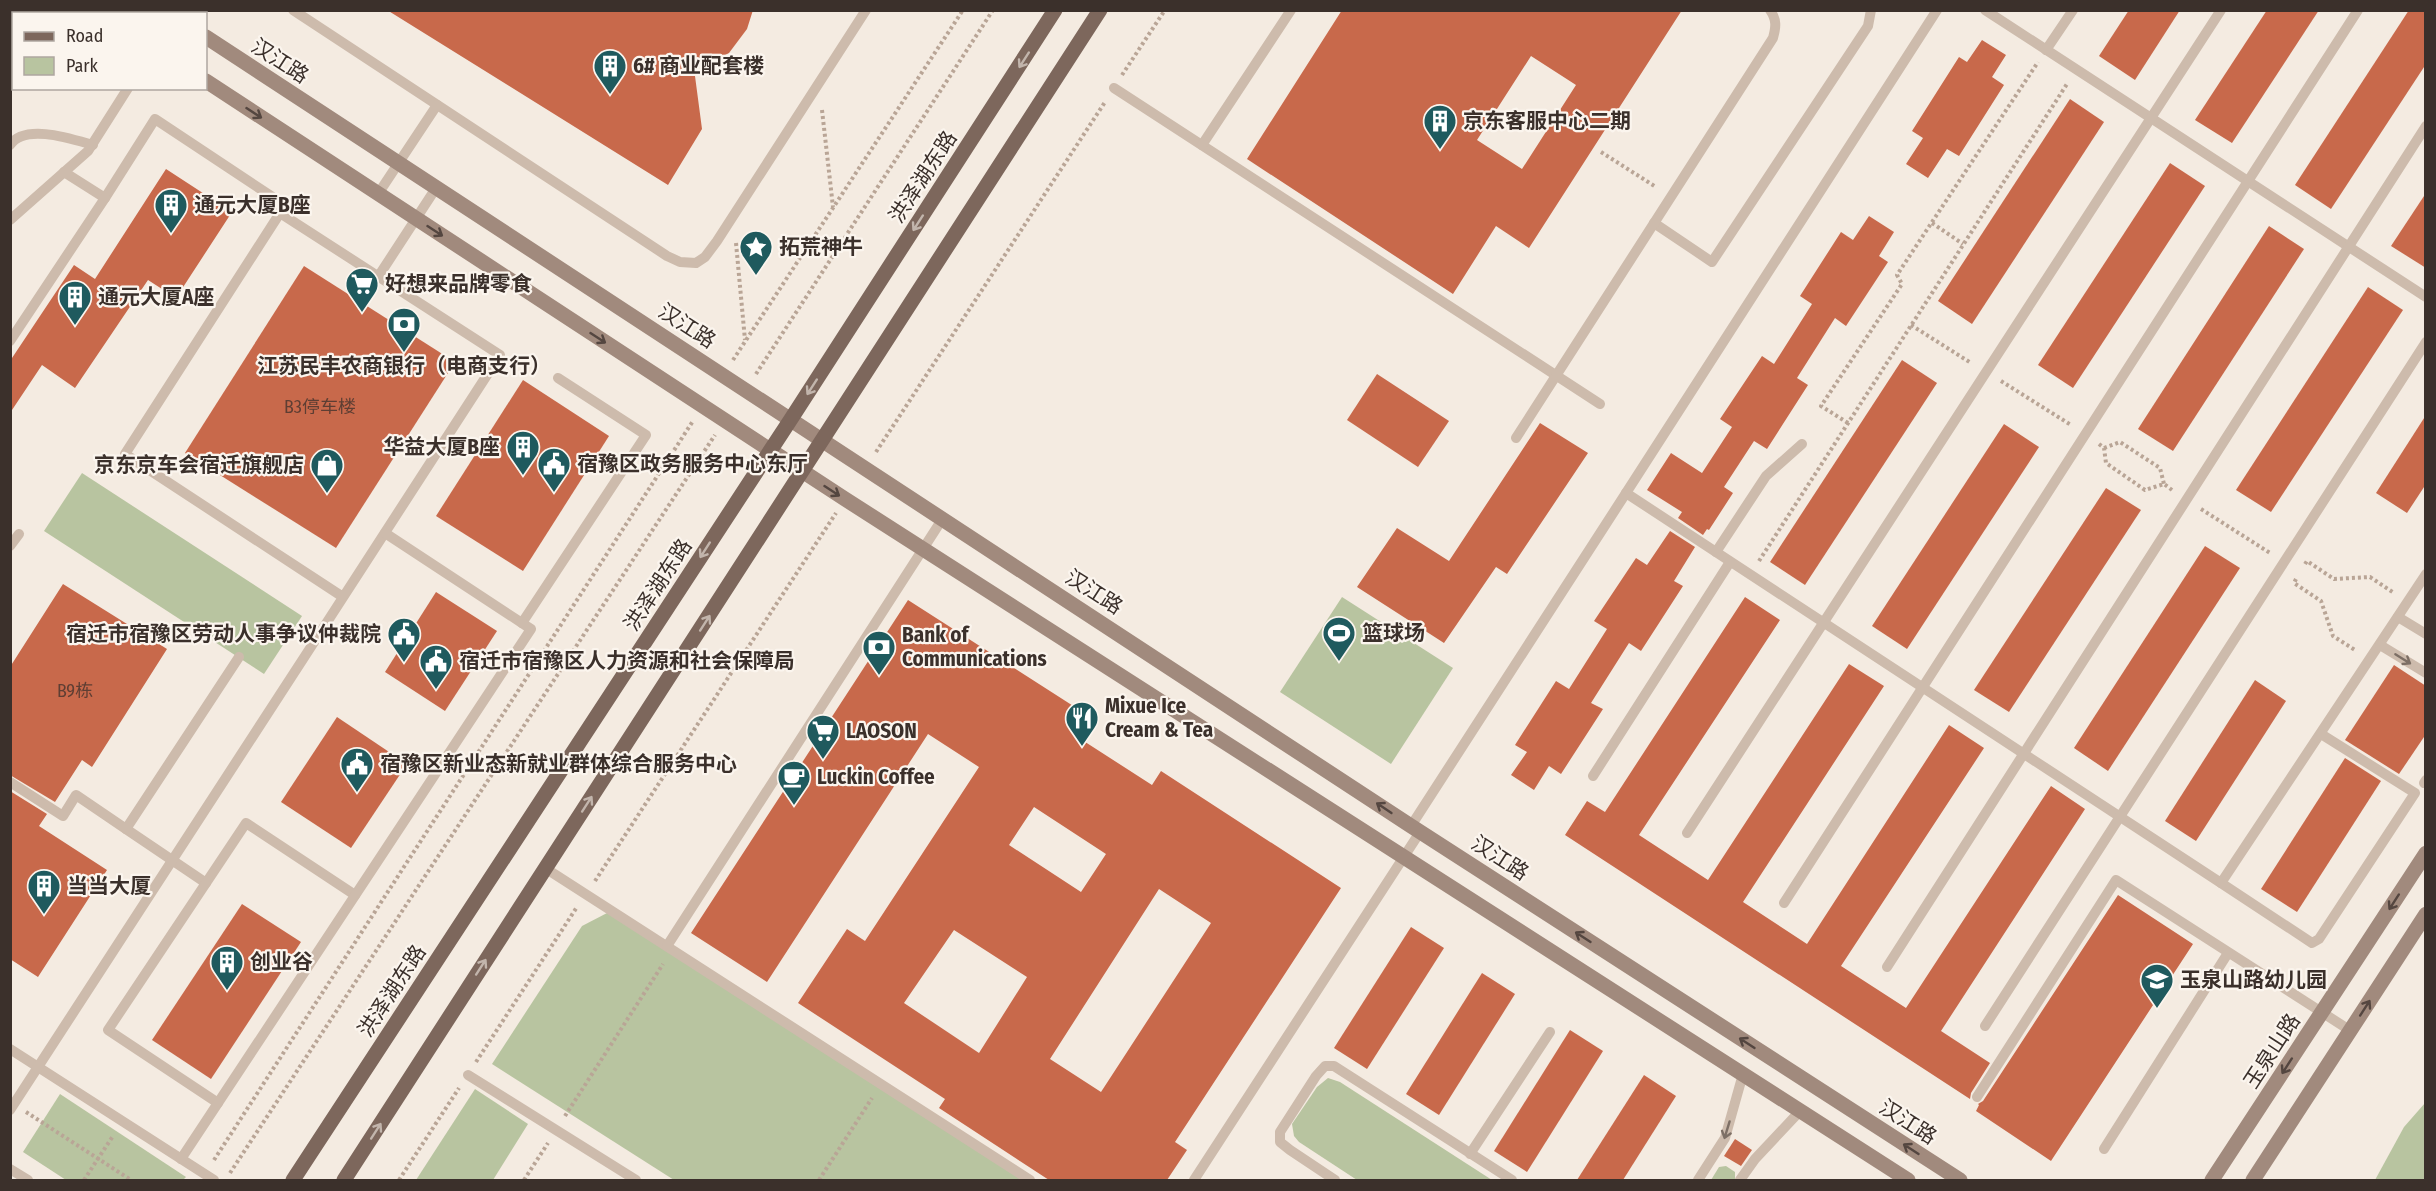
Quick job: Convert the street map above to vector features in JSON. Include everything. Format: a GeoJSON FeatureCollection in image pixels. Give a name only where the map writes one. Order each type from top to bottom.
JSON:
{"type":"FeatureCollection","features":[{"type":"Feature","properties":{"kind":"main road","name":"洪泽湖东路"},"geometry":{"type":"LineString","coordinates":[[293,1180],[791,419],[1055,10]]}},
{"type":"Feature","properties":{"kind":"main road"},"geometry":{"type":"LineString","coordinates":[[344,1180],[1100,10]]}},
{"type":"Feature","properties":{"kind":"street","name":"汉江路"},"geometry":{"type":"LineString","coordinates":[[207,38],[1415,829],[1960,1180]]}},
{"type":"Feature","properties":{"kind":"street"},"geometry":{"type":"LineString","coordinates":[[207,82],[770,451],[1908,1180]]}},
{"type":"Feature","properties":{"kind":"street","name":"玉泉山路"},"geometry":{"type":"LineString","coordinates":[[2212,1180],[2426,853]]}},
{"type":"Feature","properties":{"kind":"street"},"geometry":{"type":"LineString","coordinates":[[2253,1180],[2426,914]]}},
{"type":"Feature","properties":{"kind":"lane"},"geometry":{"type":"LineString","coordinates":[[293,10],[667,256],[680,262],[696,263],[705,257],[733,216],[866,10]]}},
{"type":"Feature","properties":{"kind":"lane"},"geometry":{"type":"LineString","coordinates":[[1202,145],[1291,10]]}},
{"type":"Feature","properties":{"kind":"lane"},"geometry":{"type":"LineString","coordinates":[[1516,438],[1773,38],[1777,27],[1775,17],[1770,10]]}},
{"type":"Feature","properties":{"kind":"lane"},"geometry":{"type":"LineString","coordinates":[[1654,223],[1712,262],[1868,26],[1871,10]]}},
{"type":"Feature","properties":{"kind":"lane"},"geometry":{"type":"LineString","coordinates":[[1194,1180],[1404,856],[1415,829],[1626,493],[1937,10]]}},
{"type":"Feature","properties":{"kind":"lane"},"geometry":{"type":"LineString","coordinates":[[1985,10],[2426,297]]}},
{"type":"Feature","properties":{"kind":"lane"},"geometry":{"type":"LineString","coordinates":[[2046,50],[2073,10]]}},
{"type":"Feature","properties":{"kind":"lane"},"geometry":{"type":"LineString","coordinates":[[1687,832],[2221,10]]}},
{"type":"Feature","properties":{"kind":"lane"},"geometry":{"type":"LineString","coordinates":[[1784,903],[2358,10]]}},
{"type":"Feature","properties":{"kind":"lane"},"geometry":{"type":"LineString","coordinates":[[1114,88],[1600,404]]}},
{"type":"Feature","properties":{"kind":"lane"},"geometry":{"type":"LineString","coordinates":[[10,220],[93,145],[127,90]]}},
{"type":"Feature","properties":{"kind":"lane"},"geometry":{"type":"LineString","coordinates":[[378,194],[437,105]]}},
{"type":"Feature","properties":{"kind":"lane"},"geometry":{"type":"LineString","coordinates":[[10,341],[155,119],[274,198],[280,213],[500,356],[12,1107]]}},
{"type":"Feature","properties":{"kind":"lane"},"geometry":{"type":"LineString","coordinates":[[1887,967],[2426,126]]}},
{"type":"Feature","properties":{"kind":"lane"},"geometry":{"type":"LineString","coordinates":[[10,145],[13,141],[26,135],[44,134],[93,145]]}},
{"type":"Feature","properties":{"kind":"lane"},"geometry":{"type":"LineString","coordinates":[[64,172],[105,198]]}},
{"type":"Feature","properties":{"kind":"lane"},"geometry":{"type":"LineString","coordinates":[[378,277],[436,188]]}},
{"type":"Feature","properties":{"kind":"lane"},"geometry":{"type":"LineString","coordinates":[[280,213],[125,454],[343,597]]}},
{"type":"Feature","properties":{"kind":"lane"},"geometry":{"type":"LineString","coordinates":[[1985,1026],[2426,342]]}},
{"type":"Feature","properties":{"kind":"lane"},"geometry":{"type":"LineString","coordinates":[[522,623],[646,435],[558,378]]}},
{"type":"Feature","properties":{"kind":"lane"},"geometry":{"type":"LineString","coordinates":[[1716,552],[1766,476],[1802,444]]}},
{"type":"Feature","properties":{"kind":"lane"},"geometry":{"type":"LineString","coordinates":[[1626,493],[2312,943],[2319,939],[2415,793],[2321,734]]}},
{"type":"Feature","properties":{"kind":"lane"},"geometry":{"type":"LineString","coordinates":[[669,948],[943,518]]}},
{"type":"Feature","properties":{"kind":"lane"},"geometry":{"type":"LineString","coordinates":[[181,1159],[531,629],[385,533]]}},
{"type":"Feature","properties":{"kind":"lane"},"geometry":{"type":"LineString","coordinates":[[10,546],[19,534]]}},
{"type":"Feature","properties":{"kind":"lane"},"geometry":{"type":"LineString","coordinates":[[1593,776],[1730,562]]}},
{"type":"Feature","properties":{"kind":"lane"},"geometry":{"type":"LineString","coordinates":[[2221,883],[2426,574]]}},
{"type":"Feature","properties":{"kind":"lane"},"geometry":{"type":"LineString","coordinates":[[2398,617],[2426,634]]}},
{"type":"Feature","properties":{"kind":"lane"},"geometry":{"type":"LineString","coordinates":[[2380,645],[2426,674]]}},
{"type":"Feature","properties":{"kind":"lane"},"geometry":{"type":"LineString","coordinates":[[126,829],[239,657]]}},
{"type":"Feature","properties":{"kind":"lane"},"geometry":{"type":"LineString","coordinates":[[10,782],[63,816],[76,795],[206,882]]}},
{"type":"Feature","properties":{"kind":"lane"},"geometry":{"type":"LineString","coordinates":[[218,1103],[108,1030],[246,823],[355,896]]}},
{"type":"Feature","properties":{"kind":"lane"},"geometry":{"type":"LineString","coordinates":[[545,868],[1030,1180]]}},
{"type":"Feature","properties":{"kind":"lane"},"geometry":{"type":"LineString","coordinates":[[1977,1097],[2116,880],[2351,1030]]}},
{"type":"Feature","properties":{"kind":"lane"},"geometry":{"type":"LineString","coordinates":[[2104,1149],[2228,953]]}},
{"type":"Feature","properties":{"kind":"lane"},"geometry":{"type":"LineString","coordinates":[[1470,1154],[1550,1032]]}},
{"type":"Feature","properties":{"kind":"lane"},"geometry":{"type":"LineString","coordinates":[[10,1049],[209,1177]]}},
{"type":"Feature","properties":{"kind":"lane"},"geometry":{"type":"LineString","coordinates":[[1335,1180],[1280,1142],[1280,1132],[1325,1066],[1334,1066],[1512,1180]]}},
{"type":"Feature","properties":{"kind":"lane"},"geometry":{"type":"LineString","coordinates":[[1698,1180],[1725,1138],[1743,1074]]}},
{"type":"Feature","properties":{"kind":"lane"},"geometry":{"type":"LineString","coordinates":[[468,1075],[636,1180]]}},
{"type":"Feature","properties":{"kind":"lane"},"geometry":{"type":"LineString","coordinates":[[1740,1180],[1755,1159],[1801,1110]]}},
{"type":"Feature","properties":{"kind":"lane"},"geometry":{"type":"LineString","coordinates":[[10,1169],[28,1180]]}},
{"type":"Feature","properties":{"kind":"path"},"geometry":{"type":"LineString","coordinates":[[723,375],[963,10]]}},
{"type":"Feature","properties":{"kind":"path"},"geometry":{"type":"LineString","coordinates":[[866,468],[1165,10]]}},
{"type":"Feature","properties":{"kind":"path"},"geometry":{"type":"LineString","coordinates":[[746,390],[990,11]]}},
{"type":"Feature","properties":{"kind":"path"},"geometry":{"type":"LineString","coordinates":[[1848,423],[1821,406],[1902,284],[1897,275],[2046,50]]}},
{"type":"Feature","properties":{"kind":"path"},"geometry":{"type":"LineString","coordinates":[[1750,575],[2076,70]]}},
{"type":"Feature","properties":{"kind":"path"},"geometry":{"type":"LineString","coordinates":[[819,82],[833,208]]}},
{"type":"Feature","properties":{"kind":"path"},"geometry":{"type":"LineString","coordinates":[[1601,152],[1671,196]]}},
{"type":"Feature","properties":{"kind":"path"},"geometry":{"type":"LineString","coordinates":[[733,216],[745,342]]}},
{"type":"Feature","properties":{"kind":"path"},"geometry":{"type":"LineString","coordinates":[[1932,223],[1963,244]]}},
{"type":"Feature","properties":{"kind":"path"},"geometry":{"type":"LineString","coordinates":[[1911,326],[2085,434],[2104,448],[2106,463],[2145,490],[2164,484]]}},
{"type":"Feature","properties":{"kind":"path"},"geometry":{"type":"LineString","coordinates":[[209,1177],[703,406]]}},
{"type":"Feature","properties":{"kind":"path"},"geometry":{"type":"LineString","coordinates":[[225,1180],[702,453],[726,421]]}},
{"type":"Feature","properties":{"kind":"path"},"geometry":{"type":"LineString","coordinates":[[2104,448],[2120,442],[2160,468],[2164,484],[2300,572]]}},
{"type":"Feature","properties":{"kind":"path"},"geometry":{"type":"LineString","coordinates":[[399,1180],[845,499]]}},
{"type":"Feature","properties":{"kind":"path"},"geometry":{"type":"LineString","coordinates":[[2370,660],[2333,636],[2321,601],[2294,583],[2307,561],[2334,579],[2370,577],[2408,602]]}},
{"type":"Feature","properties":{"kind":"path"},"geometry":{"type":"LineString","coordinates":[[524,1180],[669,948]]}},
{"type":"Feature","properties":{"kind":"path"},"geometry":{"type":"LineString","coordinates":[[819,1180],[881,1084]]}},
{"type":"Feature","properties":{"kind":"path"},"geometry":{"type":"LineString","coordinates":[[12,1107],[131,1180]]}},
{"type":"Feature","properties":{"kind":"path"},"geometry":{"type":"LineString","coordinates":[[84,1180],[123,1121]]}},
{"type":"Feature","properties":{"kind":"green space"},"geometry":{"type":"Polygon","coordinates":[[[82,473],[302,616],[264,674],[44,531],[82,473]]]}},
{"type":"Feature","properties":{"kind":"green space"},"geometry":{"type":"Polygon","coordinates":[[[1342,597],[1453,668],[1391,764],[1280,692],[1342,597]]]}},
{"type":"Feature","properties":{"kind":"green space"},"geometry":{"type":"Polygon","coordinates":[[[609,912],[1024,1180],[674,1180],[492,1064],[582,926],[609,912]]]}},
{"type":"Feature","properties":{"kind":"green space"},"geometry":{"type":"Polygon","coordinates":[[[1328,1078],[1340,1082],[1492,1180],[1357,1180],[1299,1142],[1294,1136],[1292,1124],[1317,1087],[1328,1078]]]}},
{"type":"Feature","properties":{"kind":"green space"},"geometry":{"type":"Polygon","coordinates":[[[475,1089],[528,1124],[493,1180],[416,1180],[475,1089]]]}},
{"type":"Feature","properties":{"kind":"green space"},"geometry":{"type":"Polygon","coordinates":[[[60,1094],[186,1177],[183,1180],[66,1180],[23,1152],[60,1094]]]}},
{"type":"Feature","properties":{"kind":"green space"},"geometry":{"type":"Polygon","coordinates":[[[2425,1103],[2425,1180],[2375,1180],[2404,1127],[2425,1103]]]}},
{"type":"Feature","properties":{"kind":"green space"},"geometry":{"type":"Polygon","coordinates":[[[1726,1166],[1735,1172],[1735,1180],[1711,1180],[1719,1167],[1726,1166]]]}},
{"type":"Feature","properties":{"kind":"building","name":"6# 商业配套楼"},"geometry":{"type":"Polygon","coordinates":[[[387,10],[753,10],[747,29],[729,53],[717,59],[693,61],[702,129],[668,185],[387,10]]]}},
{"type":"Feature","properties":{"kind":"building"},"geometry":{"type":"Polygon","coordinates":[[[1342,10],[1682,10],[1529,248],[1496,226],[1453,294],[1247,159],[1342,10]],[[1531,56],[1477,140],[1522,169],[1576,85],[1531,56]]]}},
{"type":"Feature","properties":{"kind":"building"},"geometry":{"type":"Polygon","coordinates":[[[2129,10],[2180,10],[2135,80],[2099,56],[2129,10]]]}},
{"type":"Feature","properties":{"kind":"building"},"geometry":{"type":"Polygon","coordinates":[[[2267,10],[2319,10],[2232,143],[2195,120],[2267,10]]]}},
{"type":"Feature","properties":{"kind":"building"},"geometry":{"type":"Polygon","coordinates":[[[2409,10],[2426,10],[2426,64],[2331,209],[2295,185],[2409,10]]]}},
{"type":"Feature","properties":{"kind":"building"},"geometry":{"type":"Polygon","coordinates":[[[1982,40],[2006,55],[1992,77],[2004,85],[1959,156],[1947,149],[1928,178],[1906,164],[1923,138],[1912,131],[1959,57],[1967,62],[1982,40]]]}},
{"type":"Feature","properties":{"kind":"building"},"geometry":{"type":"Polygon","coordinates":[[[2070,99],[2104,122],[1972,324],[1938,301],[2070,99]]]}},
{"type":"Feature","properties":{"kind":"building"},"geometry":{"type":"Polygon","coordinates":[[[2170,163],[2205,186],[2073,388],[2038,365],[2170,163]]]}},
{"type":"Feature","properties":{"kind":"building"},"geometry":{"type":"Polygon","coordinates":[[[166,169],[232,212],[176,298],[148,280],[75,388],[42,365],[10,413],[10,361],[74,265],[95,279],[166,169]]]}},
{"type":"Feature","properties":{"kind":"building"},"geometry":{"type":"Polygon","coordinates":[[[2426,193],[2426,268],[2391,246],[2426,193]]]}},
{"type":"Feature","properties":{"kind":"building"},"geometry":{"type":"Polygon","coordinates":[[[1869,216],[1894,232],[1879,256],[1888,262],[1846,326],[1835,318],[1797,378],[1808,385],[1767,449],[1754,441],[1724,487],[1733,493],[1709,530],[1707,529],[1703,535],[1678,518],[1682,512],[1647,490],[1671,453],[1702,473],[1732,427],[1720,419],[1762,356],[1774,364],[1812,304],[1800,296],[1841,232],[1853,240],[1869,216]]]}},
{"type":"Feature","properties":{"kind":"building"},"geometry":{"type":"Polygon","coordinates":[[[2269,226],[2304,249],[2173,451],[2138,429],[2269,226]]]}},
{"type":"Feature","properties":{"kind":"building"},"geometry":{"type":"Polygon","coordinates":[[[304,266],[455,362],[336,548],[185,453],[304,266]]]}},
{"type":"Feature","properties":{"kind":"building"},"geometry":{"type":"Polygon","coordinates":[[[2368,287],[2403,310],[2271,512],[2236,490],[2368,287]]]}},
{"type":"Feature","properties":{"kind":"building"},"geometry":{"type":"Polygon","coordinates":[[[1902,360],[1937,383],[1805,585],[1770,562],[1902,360]]]}},
{"type":"Feature","properties":{"kind":"building"},"geometry":{"type":"Polygon","coordinates":[[[1377,374],[1449,421],[1418,467],[1347,420],[1377,374]]]}},
{"type":"Feature","properties":{"kind":"building","name":"华益大厦B座"},"geometry":{"type":"Polygon","coordinates":[[[523,380],[609,436],[523,571],[436,516],[523,380]]]}},
{"type":"Feature","properties":{"kind":"building"},"geometry":{"type":"Polygon","coordinates":[[[2426,415],[2426,484],[2407,513],[2376,493],[2426,415]]]}},
{"type":"Feature","properties":{"kind":"building"},"geometry":{"type":"Polygon","coordinates":[[[1540,423],[1588,453],[1507,574],[1496,567],[1444,643],[1357,587],[1397,528],[1449,561],[1540,423]]]}},
{"type":"Feature","properties":{"kind":"building"},"geometry":{"type":"Polygon","coordinates":[[[2004,424],[2039,447],[1907,649],[1872,626],[2004,424]]]}},
{"type":"Feature","properties":{"kind":"building"},"geometry":{"type":"Polygon","coordinates":[[[2106,488],[2141,510],[2009,712],[1974,690],[2106,488]]]}},
{"type":"Feature","properties":{"kind":"building"},"geometry":{"type":"Polygon","coordinates":[[[1670,531],[1695,547],[1674,581],[1683,586],[1641,651],[1629,643],[1591,703],[1603,709],[1561,774],[1549,766],[1534,790],[1511,775],[1527,752],[1515,745],[1556,681],[1569,689],[1607,629],[1594,621],[1636,558],[1647,565],[1670,531]]]}},
{"type":"Feature","properties":{"kind":"building"},"geometry":{"type":"Polygon","coordinates":[[[2205,546],[2240,568],[2108,771],[2074,748],[2205,546]]]}},
{"type":"Feature","properties":{"kind":"building"},"geometry":{"type":"Polygon","coordinates":[[[63,584],[167,649],[92,767],[82,760],[55,802],[10,775],[10,667],[63,584]]]}},
{"type":"Feature","properties":{"kind":"building"},"geometry":{"type":"Polygon","coordinates":[[[436,592],[497,631],[445,711],[385,672],[436,592]]]}},
{"type":"Feature","properties":{"kind":"building"},"geometry":{"type":"Polygon","coordinates":[[[1745,597],[1780,620],[1639,835],[1708,880],[1849,664],[1884,686],[1743,902],[1807,944],[1949,725],[1984,748],[1841,966],[1906,1008],[2051,786],[2085,809],[1941,1031],[1990,1063],[1971,1093],[1970,1099],[1565,835],[1587,801],[1605,812],[1745,597]]]}},
{"type":"Feature","properties":{"kind":"building"},"geometry":{"type":"Polygon","coordinates":[[[908,600],[1092,718],[1079,738],[1152,785],[1161,771],[1341,888],[1175,1142],[1187,1150],[1167,1180],[1049,1180],[939,1108],[945,1099],[798,1003],[847,929],[865,941],[979,767],[928,734],[767,982],[691,933],[908,600]],[[1034,807],[1009,845],[1081,892],[1106,854],[1034,807]],[[1159,889],[1050,1059],[1101,1092],[1211,923],[1159,889]],[[954,930],[904,1003],[979,1053],[1027,977],[954,930]]]}},
{"type":"Feature","properties":{"kind":"building"},"geometry":{"type":"Polygon","coordinates":[[[2394,665],[2426,686],[2426,734],[2399,774],[2345,740],[2394,665]]]}},
{"type":"Feature","properties":{"kind":"building"},"geometry":{"type":"Polygon","coordinates":[[[2255,680],[2286,701],[2196,841],[2165,821],[2255,680]]]}},
{"type":"Feature","properties":{"kind":"building"},"geometry":{"type":"Polygon","coordinates":[[[337,717],[407,764],[351,848],[281,802],[337,717]]]}},
{"type":"Feature","properties":{"kind":"building"},"geometry":{"type":"Polygon","coordinates":[[[2345,758],[2381,781],[2297,912],[2261,889],[2345,758]]]}},
{"type":"Feature","properties":{"kind":"building","name":"当当大厦"},"geometry":{"type":"Polygon","coordinates":[[[10,791],[47,814],[39,826],[107,870],[38,977],[10,959],[10,791]]]}},
{"type":"Feature","properties":{"kind":"building"},"geometry":{"type":"Polygon","coordinates":[[[2118,895],[2193,944],[2051,1161],[1976,1111],[1978,1104],[1983,1101],[2118,895]]]}},
{"type":"Feature","properties":{"kind":"building","name":"创业谷"},"geometry":{"type":"Polygon","coordinates":[[[242,904],[301,942],[211,1079],[152,1040],[242,904]]]}},
{"type":"Feature","properties":{"kind":"building"},"geometry":{"type":"Polygon","coordinates":[[[1411,927],[1444,948],[1367,1069],[1334,1048],[1411,927]]]}},
{"type":"Feature","properties":{"kind":"building"},"geometry":{"type":"Polygon","coordinates":[[[1482,973],[1515,994],[1439,1115],[1406,1094],[1482,973]]]}},
{"type":"Feature","properties":{"kind":"building"},"geometry":{"type":"Polygon","coordinates":[[[1570,1030],[1603,1051],[1527,1172],[1494,1151],[1570,1030]]]}},
{"type":"Feature","properties":{"kind":"building"},"geometry":{"type":"Polygon","coordinates":[[[1644,1075],[1676,1096],[1623,1180],[1577,1180],[1644,1075]]]}},
{"type":"Feature","properties":{"kind":"building"},"geometry":{"type":"Polygon","coordinates":[[[1735,1139],[1752,1150],[1741,1166],[1724,1156],[1735,1139]]]}},
{"type":"Feature","properties":{"kind":"place","name":"6# 商业配套楼"},"geometry":{"type":"Point","coordinates":[610,95]}},
{"type":"Feature","properties":{"kind":"place","name":"京东客服中心二期"},"geometry":{"type":"Point","coordinates":[1440,150]}},
{"type":"Feature","properties":{"kind":"place","name":"通元大厦B座"},"geometry":{"type":"Point","coordinates":[171,234]}},
{"type":"Feature","properties":{"kind":"place","name":"拓荒神牛"},"geometry":{"type":"Point","coordinates":[756,276]}},
{"type":"Feature","properties":{"kind":"place","name":"好想来品牌零食"},"geometry":{"type":"Point","coordinates":[362,313]}},
{"type":"Feature","properties":{"kind":"place","name":"通元大厦A座"},"geometry":{"type":"Point","coordinates":[75,326]}},
{"type":"Feature","properties":{"kind":"place","name":"江苏民丰农商银行（电商支行）"},"geometry":{"type":"Point","coordinates":[404,353]}},
{"type":"Feature","properties":{"kind":"place","name":"华益大厦B座"},"geometry":{"type":"Point","coordinates":[523,476]}},
{"type":"Feature","properties":{"kind":"place","name":"宿豫区政务服务中心东厅"},"geometry":{"type":"Point","coordinates":[554,493]}},
{"type":"Feature","properties":{"kind":"place","name":"京东京车会宿迁旗舰店"},"geometry":{"type":"Point","coordinates":[327,494]}},
{"type":"Feature","properties":{"kind":"place","name":"篮球场"},"geometry":{"type":"Point","coordinates":[1339,662]}},
{"type":"Feature","properties":{"kind":"place","name":"宿迁市宿豫区劳动人事争议仲裁院"},"geometry":{"type":"Point","coordinates":[404,663]}},
{"type":"Feature","properties":{"kind":"place","name":"Bank of Communications"},"geometry":{"type":"Point","coordinates":[879,676]}},
{"type":"Feature","properties":{"kind":"place","name":"宿迁市宿豫区人力资源和社会保障局"},"geometry":{"type":"Point","coordinates":[436,690]}},
{"type":"Feature","properties":{"kind":"place","name":"Mixue Ice Cream & Tea"},"geometry":{"type":"Point","coordinates":[1082,747]}},
{"type":"Feature","properties":{"kind":"place","name":"LAOSON"},"geometry":{"type":"Point","coordinates":[823,760]}},
{"type":"Feature","properties":{"kind":"place","name":"宿豫区新业态新就业群体综合服务中心"},"geometry":{"type":"Point","coordinates":[357,793]}},
{"type":"Feature","properties":{"kind":"place","name":"Luckin Coffee"},"geometry":{"type":"Point","coordinates":[794,806]}},
{"type":"Feature","properties":{"kind":"place","name":"当当大厦"},"geometry":{"type":"Point","coordinates":[44,915]}},
{"type":"Feature","properties":{"kind":"place","name":"创业谷"},"geometry":{"type":"Point","coordinates":[227,991]}},
{"type":"Feature","properties":{"kind":"place","name":"玉泉山路幼儿园"},"geometry":{"type":"Point","coordinates":[2157,1009]}}]}
